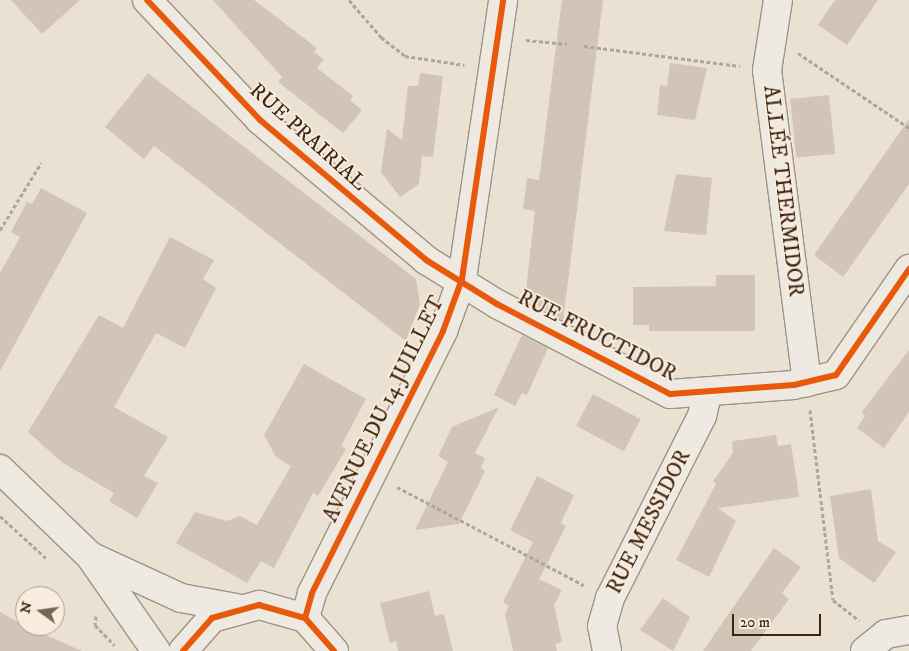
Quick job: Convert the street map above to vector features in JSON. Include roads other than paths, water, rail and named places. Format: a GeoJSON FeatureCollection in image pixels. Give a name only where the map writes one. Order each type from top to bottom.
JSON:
{"type":"FeatureCollection","features":[{"type":"Feature","properties":{"kind":"street","name":"RUE PRAIRIAL"},"geometry":{"type":"LineString","coordinates":[[147,0],[260,120],[426,260],[462,279]]}},
{"type":"Feature","properties":{"kind":"street","name":"AVENUE DU 14 JUILLET"},"geometry":{"type":"LineString","coordinates":[[305,618],[312,593],[443,331],[462,279],[503,0]]}},
{"type":"Feature","properties":{"kind":"street","name":"ALLÉE THERMIDOR"},"geometry":{"type":"LineString","coordinates":[[778,0],[767,70],[807,382]]}},
{"type":"Feature","properties":{"kind":"street","name":"RUE FRUCTIDOR"},"geometry":{"type":"LineString","coordinates":[[462,279],[497,304],[670,394],[707,395],[807,382],[836,375],[909,269]]}},
{"type":"Feature","properties":{"kind":"street","name":"RUE MESSIDOR"},"geometry":{"type":"LineString","coordinates":[[607,651],[602,626],[610,598],[702,416],[707,395]]}},
{"type":"Feature","properties":{"kind":"street"},"geometry":{"type":"LineString","coordinates":[[0,469],[90,556],[156,651]]}},
{"type":"Feature","properties":{"kind":"street"},"geometry":{"type":"LineString","coordinates":[[90,556],[181,598],[236,608],[282,608],[305,618],[334,651]]}},
{"type":"Feature","properties":{"kind":"street"},"geometry":{"type":"LineString","coordinates":[[182,651],[212,618],[236,608]]}},
{"type":"Feature","properties":{"kind":"street"},"geometry":{"type":"LineString","coordinates":[[873,644],[909,630]]}}]}
